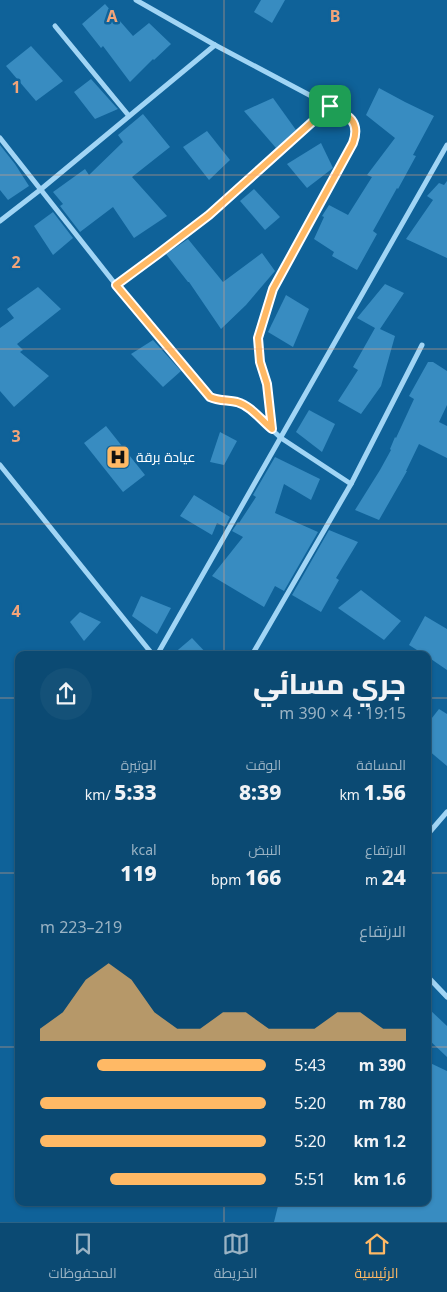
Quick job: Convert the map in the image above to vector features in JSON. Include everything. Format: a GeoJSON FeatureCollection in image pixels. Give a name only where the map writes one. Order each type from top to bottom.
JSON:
{"type":"FeatureCollection","features":[{"type":"Feature","properties":{"kind":"street"},"geometry":{"type":"LineString","coordinates":[[136,0],[215,45],[348,115],[353,121],[356,134],[353,143],[273,289],[258,338],[260,362],[267,384],[272,429]]}},
{"type":"Feature","properties":{"kind":"street"},"geometry":{"type":"LineString","coordinates":[[55,26],[129,116]]}},
{"type":"Feature","properties":{"kind":"street"},"geometry":{"type":"LineString","coordinates":[[0,221],[215,45]]}},
{"type":"Feature","properties":{"kind":"street"},"geometry":{"type":"LineString","coordinates":[[116,285],[209,215],[330,106]]}},
{"type":"Feature","properties":{"kind":"street"},"geometry":{"type":"LineString","coordinates":[[0,138],[116,285],[210,397],[216,400],[240,403],[247,407],[281,438],[351,484]]}},
{"type":"Feature","properties":{"kind":"street"},"geometry":{"type":"LineString","coordinates":[[159,651],[447,145]]}},
{"type":"Feature","properties":{"kind":"street"},"geometry":{"type":"LineString","coordinates":[[254,651],[351,484],[422,345]]}},
{"type":"Feature","properties":{"kind":"street"},"geometry":{"type":"LineString","coordinates":[[0,465],[150,651]]}},
{"type":"Feature","properties":{"kind":"street"},"geometry":{"type":"LineString","coordinates":[[431,831],[447,812]]}},
{"type":"Feature","properties":{"kind":"street"},"geometry":{"type":"LineString","coordinates":[[431,980],[447,998]]}},
{"type":"Feature","properties":{"kind":"building"},"geometry":{"type":"Polygon","coordinates":[[[261,0],[285,0],[272,23],[254,12],[261,0]]]}},
{"type":"Feature","properties":{"kind":"building"},"geometry":{"type":"Polygon","coordinates":[[[105,4],[133,36],[149,23],[171,44],[130,82],[103,46],[101,48],[82,24],[105,4]]]}},
{"type":"Feature","properties":{"kind":"building"},"geometry":{"type":"Polygon","coordinates":[[[31,46],[63,81],[36,101],[6,66],[31,46]]]}},
{"type":"Feature","properties":{"kind":"building"},"geometry":{"type":"Polygon","coordinates":[[[91,79],[118,109],[95,119],[74,92],[91,79]]]}},
{"type":"Feature","properties":{"kind":"building"},"geometry":{"type":"Polygon","coordinates":[[[379,88],[434,116],[413,155],[416,156],[373,231],[377,234],[357,270],[332,256],[334,252],[314,239],[324,217],[322,216],[329,205],[348,215],[372,177],[367,175],[395,138],[366,115],[379,88]]]}},
{"type":"Feature","properties":{"kind":"building"},"geometry":{"type":"Polygon","coordinates":[[[273,98],[296,130],[276,148],[244,111],[273,98]]]}},
{"type":"Feature","properties":{"kind":"building"},"geometry":{"type":"Polygon","coordinates":[[[143,114],[170,147],[132,177],[167,216],[134,238],[113,207],[80,232],[60,206],[63,204],[53,192],[85,169],[89,175],[123,142],[118,135],[143,114]]]}},
{"type":"Feature","properties":{"kind":"building"},"geometry":{"type":"Polygon","coordinates":[[[207,131],[230,160],[209,180],[183,147],[207,131]]]}},
{"type":"Feature","properties":{"kind":"building"},"geometry":{"type":"Polygon","coordinates":[[[321,143],[333,168],[307,188],[287,164],[321,143]]]}},
{"type":"Feature","properties":{"kind":"building"},"geometry":{"type":"Polygon","coordinates":[[[0,145],[29,186],[8,200],[0,190],[0,145]]]}},
{"type":"Feature","properties":{"kind":"building"},"geometry":{"type":"Polygon","coordinates":[[[447,181],[447,258],[406,239],[433,200],[427,196],[439,183],[444,185],[447,181]]]}},
{"type":"Feature","properties":{"kind":"building"},"geometry":{"type":"Polygon","coordinates":[[[254,189],[280,217],[265,230],[240,201],[254,189]]]}},
{"type":"Feature","properties":{"kind":"building"},"geometry":{"type":"Polygon","coordinates":[[[53,212],[73,238],[53,255],[34,226],[53,212]]]}},
{"type":"Feature","properties":{"kind":"building"},"geometry":{"type":"Polygon","coordinates":[[[188,239],[223,282],[262,253],[275,271],[246,305],[221,329],[189,282],[166,254],[188,239]]]}},
{"type":"Feature","properties":{"kind":"building"},"geometry":{"type":"Polygon","coordinates":[[[385,284],[404,293],[380,329],[395,336],[381,386],[361,414],[338,401],[358,370],[353,367],[375,328],[357,318],[385,284]]]}},
{"type":"Feature","properties":{"kind":"building"},"geometry":{"type":"Polygon","coordinates":[[[38,287],[61,309],[17,344],[23,350],[20,352],[49,376],[14,407],[0,391],[0,328],[14,318],[7,309],[38,287]]]}},
{"type":"Feature","properties":{"kind":"building"},"geometry":{"type":"Polygon","coordinates":[[[286,295],[309,309],[293,347],[268,332],[286,295]]]}},
{"type":"Feature","properties":{"kind":"building"},"geometry":{"type":"Polygon","coordinates":[[[153,340],[181,371],[163,387],[131,354],[153,340]]]}},
{"type":"Feature","properties":{"kind":"building"},"geometry":{"type":"Polygon","coordinates":[[[428,362],[433,362],[447,371],[447,405],[439,422],[447,426],[447,458],[419,444],[407,471],[379,520],[355,510],[391,450],[395,437],[414,399],[409,396],[428,362]]]}},
{"type":"Feature","properties":{"kind":"building"},"geometry":{"type":"Polygon","coordinates":[[[309,410],[335,424],[322,452],[296,432],[309,410]]]}},
{"type":"Feature","properties":{"kind":"building"},"geometry":{"type":"Polygon","coordinates":[[[106,426],[145,475],[123,492],[84,443],[106,426]]]}},
{"type":"Feature","properties":{"kind":"building"},"geometry":{"type":"Polygon","coordinates":[[[220,432],[237,441],[224,465],[210,462],[220,432]]]}},
{"type":"Feature","properties":{"kind":"building"},"geometry":{"type":"Polygon","coordinates":[[[275,457],[320,479],[311,500],[284,484],[275,513],[318,532],[284,591],[275,586],[264,607],[212,576],[243,537],[232,531],[256,497],[253,495],[275,457]]]}},
{"type":"Feature","properties":{"kind":"building"},"geometry":{"type":"Polygon","coordinates":[[[194,495],[230,517],[225,527],[217,523],[212,535],[180,516],[194,495]]]}},
{"type":"Feature","properties":{"kind":"building"},"geometry":{"type":"Polygon","coordinates":[[[329,530],[358,542],[336,578],[339,580],[321,612],[292,595],[329,530]]]}},
{"type":"Feature","properties":{"kind":"building"},"geometry":{"type":"Polygon","coordinates":[[[361,590],[401,621],[384,640],[338,608],[361,590]]]}},
{"type":"Feature","properties":{"kind":"building"},"geometry":{"type":"Polygon","coordinates":[[[141,596],[171,608],[157,634],[132,616],[141,596]]]}},
{"type":"Feature","properties":{"kind":"building"},"geometry":{"type":"Polygon","coordinates":[[[80,612],[101,622],[84,641],[70,622],[80,612]]]}},
{"type":"Feature","properties":{"kind":"building"},"geometry":{"type":"Polygon","coordinates":[[[425,616],[447,629],[447,670],[431,659],[431,651],[419,651],[409,645],[425,616]]]}},
{"type":"Feature","properties":{"kind":"building"},"geometry":{"type":"Polygon","coordinates":[[[192,638],[204,651],[177,651],[192,638]]]}},
{"type":"Feature","properties":{"kind":"building"},"geometry":{"type":"Polygon","coordinates":[[[439,709],[447,714],[447,766],[431,753],[431,719],[439,709]]]}},
{"type":"Feature","properties":{"kind":"building"},"geometry":{"type":"Polygon","coordinates":[[[431,1011],[447,1026],[447,1057],[431,1042],[431,1011]]]}},
{"type":"Feature","properties":{"kind":"building"},"geometry":{"type":"Polygon","coordinates":[[[431,1063],[447,1071],[447,1222],[274,1222],[278,1206],[431,1206],[431,1063]]]}},
{"type":"Feature","properties":{"kind":"place","name":"عيادة برقة"},"geometry":{"type":"Point","coordinates":[118,457]}},
{"type":"Feature","properties":{"kind":"route"},"geometry":{"type":"LineString","coordinates":[[330,106],[348,115],[353,121],[356,134],[353,143],[273,289],[258,338],[260,362],[267,384],[272,429],[240,403],[216,400],[210,397],[116,285],[209,215],[330,106]]}}]}
